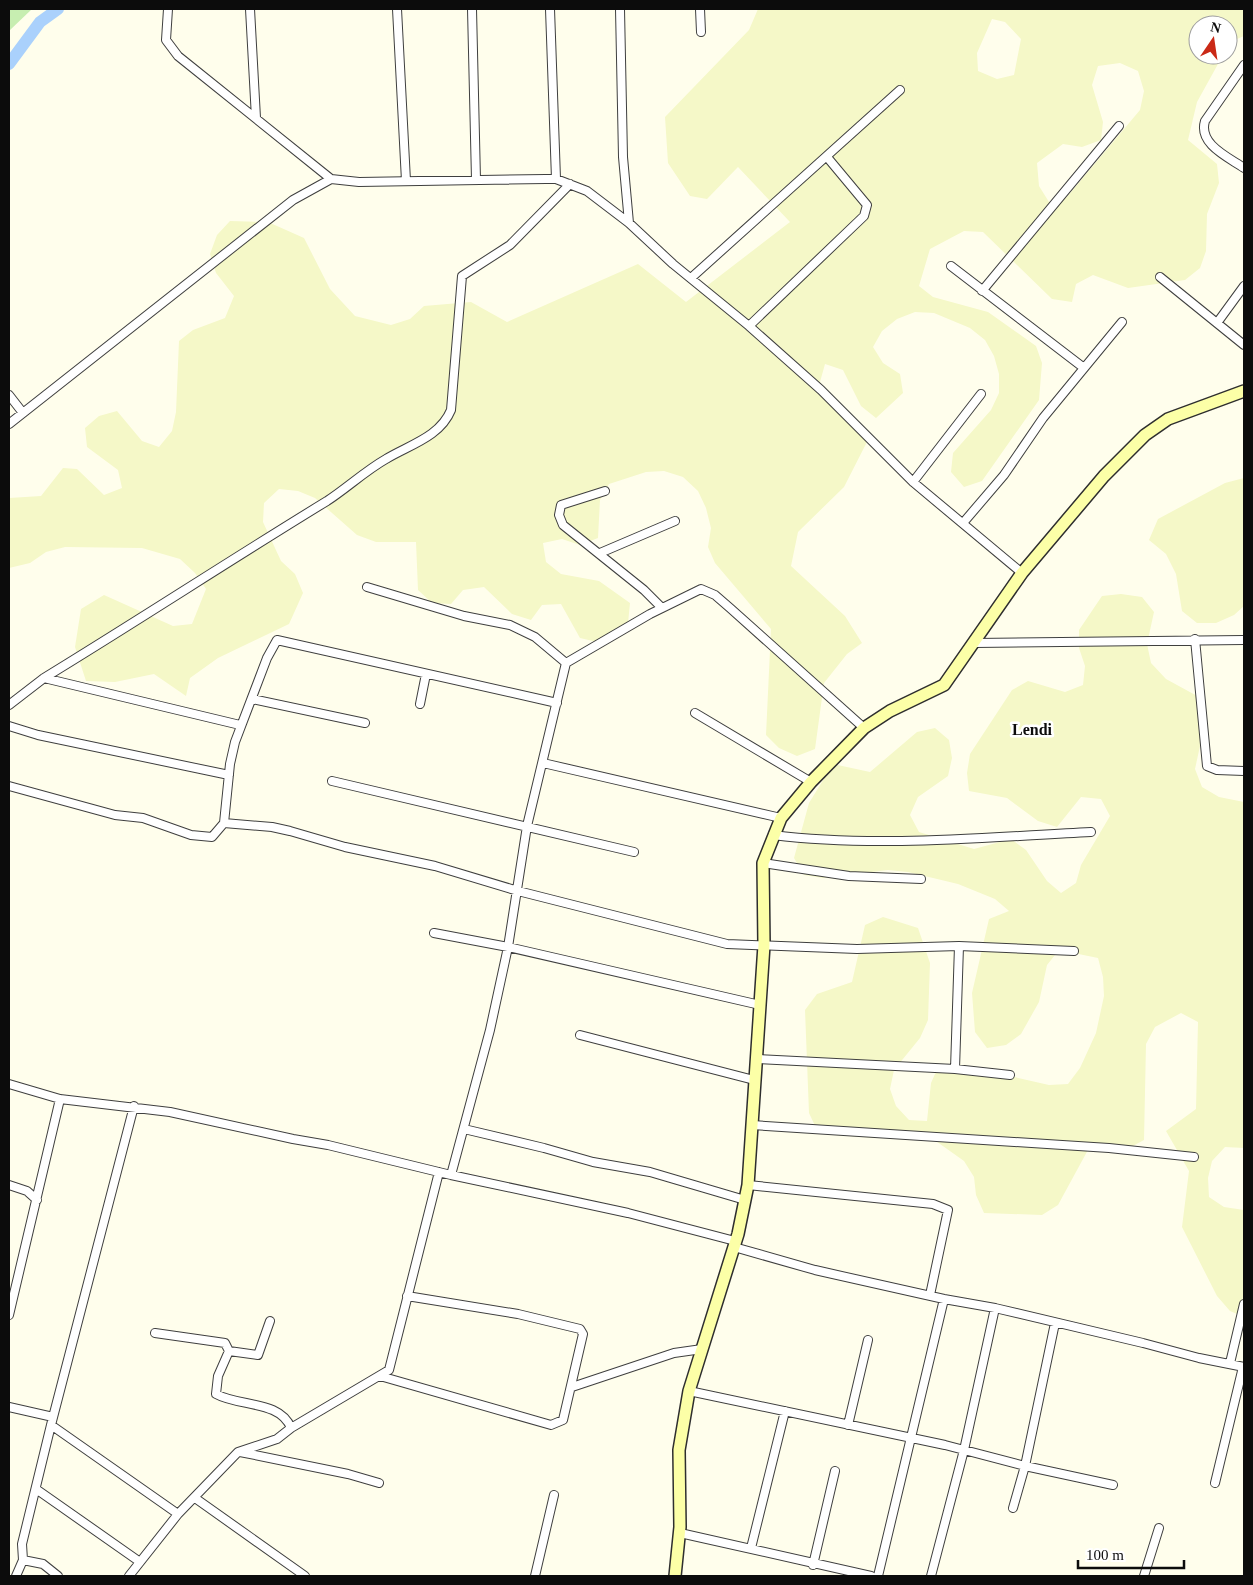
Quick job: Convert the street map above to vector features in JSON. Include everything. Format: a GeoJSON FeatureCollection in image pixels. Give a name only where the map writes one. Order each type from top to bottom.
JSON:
{"type":"FeatureCollection","features":[{"type":"Feature","properties":{"kind":"main road"},"geometry":{"type":"LineString","coordinates":[[675,1576],[680,1533],[679,1450],[689,1391],[734,1244],[748,1185],[764,945],[764,863],[781,818],[811,782],[864,728],[890,711],[944,685],[1022,573],[1104,476],[1145,434],[1168,418],[1244,391]]}},
{"type":"Feature","properties":{"kind":"street"},"geometry":{"type":"LineString","coordinates":[[168,9],[166,33],[170,47],[331,179],[359,182],[556,180],[587,190],[629,223],[691,278],[750,326],[821,390],[913,482],[1022,573]]}},
{"type":"Feature","properties":{"kind":"street"},"geometry":{"type":"LineString","coordinates":[[250,9],[256,118]]}},
{"type":"Feature","properties":{"kind":"street"},"geometry":{"type":"LineString","coordinates":[[397,9],[406,181]]}},
{"type":"Feature","properties":{"kind":"street"},"geometry":{"type":"LineString","coordinates":[[472,9],[476,180]]}},
{"type":"Feature","properties":{"kind":"street"},"geometry":{"type":"LineString","coordinates":[[550,9],[556,180]]}},
{"type":"Feature","properties":{"kind":"street"},"geometry":{"type":"LineString","coordinates":[[620,9],[623,157],[629,223]]}},
{"type":"Feature","properties":{"kind":"street"},"geometry":{"type":"LineString","coordinates":[[700,9],[701,32]]}},
{"type":"Feature","properties":{"kind":"street"},"geometry":{"type":"LineString","coordinates":[[1244,65],[1205,121],[1202,129],[1207,141],[1244,167]]}},
{"type":"Feature","properties":{"kind":"street"},"geometry":{"type":"LineString","coordinates":[[691,278],[900,90]]}},
{"type":"Feature","properties":{"kind":"street"},"geometry":{"type":"LineString","coordinates":[[982,290],[1120,126]]}},
{"type":"Feature","properties":{"kind":"street"},"geometry":{"type":"LineString","coordinates":[[750,326],[864,216],[867,204],[827,157]]}},
{"type":"Feature","properties":{"kind":"street"},"geometry":{"type":"LineString","coordinates":[[9,424],[293,200],[331,179]]}},
{"type":"Feature","properties":{"kind":"street"},"geometry":{"type":"LineString","coordinates":[[9,705],[44,678],[327,501],[385,460],[431,435],[441,427],[447,420],[451,410],[462,276],[510,245],[570,184]]}},
{"type":"Feature","properties":{"kind":"street"},"geometry":{"type":"LineString","coordinates":[[951,266],[1084,368]]}},
{"type":"Feature","properties":{"kind":"street"},"geometry":{"type":"LineString","coordinates":[[1160,277],[1244,345]]}},
{"type":"Feature","properties":{"kind":"street"},"geometry":{"type":"LineString","coordinates":[[1217,323],[1244,286]]}},
{"type":"Feature","properties":{"kind":"street"},"geometry":{"type":"LineString","coordinates":[[963,523],[1004,475],[1030,435],[1122,322]]}},
{"type":"Feature","properties":{"kind":"street"},"geometry":{"type":"LineString","coordinates":[[913,482],[981,394]]}},
{"type":"Feature","properties":{"kind":"street"},"geometry":{"type":"LineString","coordinates":[[9,396],[22,413]]}},
{"type":"Feature","properties":{"kind":"street"},"geometry":{"type":"LineString","coordinates":[[605,490],[567,502],[559,509],[563,525],[600,553],[644,590],[662,608]]}},
{"type":"Feature","properties":{"kind":"street"},"geometry":{"type":"LineString","coordinates":[[600,553],[675,521]]}},
{"type":"Feature","properties":{"kind":"street"},"geometry":{"type":"LineString","coordinates":[[366,587],[464,616],[510,624],[535,637],[566,663]]}},
{"type":"Feature","properties":{"kind":"street"},"geometry":{"type":"LineString","coordinates":[[451,1175],[490,1030],[508,948],[527,826],[558,703],[566,663],[662,608],[701,589],[715,595],[864,728]]}},
{"type":"Feature","properties":{"kind":"street"},"geometry":{"type":"LineString","coordinates":[[975,643],[1195,639],[1244,640]]}},
{"type":"Feature","properties":{"kind":"street"},"geometry":{"type":"LineString","coordinates":[[1195,639],[1207,766],[1217,770],[1244,771]]}},
{"type":"Feature","properties":{"kind":"street"},"geometry":{"type":"LineString","coordinates":[[9,786],[115,815],[143,818],[191,835],[212,837],[224,823],[229,775],[240,725],[252,700],[267,658],[277,640],[558,703]]}},
{"type":"Feature","properties":{"kind":"street"},"geometry":{"type":"LineString","coordinates":[[420,704],[426,674]]}},
{"type":"Feature","properties":{"kind":"street"},"geometry":{"type":"LineString","coordinates":[[44,678],[240,725]]}},
{"type":"Feature","properties":{"kind":"street"},"geometry":{"type":"LineString","coordinates":[[252,700],[365,723]]}},
{"type":"Feature","properties":{"kind":"street"},"geometry":{"type":"LineString","coordinates":[[695,713],[811,782]]}},
{"type":"Feature","properties":{"kind":"street"},"geometry":{"type":"LineString","coordinates":[[9,726],[38,735],[229,775]]}},
{"type":"Feature","properties":{"kind":"street"},"geometry":{"type":"LineString","coordinates":[[543,762],[781,818]]}},
{"type":"Feature","properties":{"kind":"street"},"geometry":{"type":"LineString","coordinates":[[332,782],[634,852]]}},
{"type":"Feature","properties":{"kind":"street"},"geometry":{"type":"LineString","coordinates":[[224,823],[290,831],[345,847],[435,866],[518,891],[727,944],[857,949],[959,946],[1074,951]]}},
{"type":"Feature","properties":{"kind":"street"},"geometry":{"type":"LineString","coordinates":[[773,836],[844,841],[1091,832]]}},
{"type":"Feature","properties":{"kind":"street"},"geometry":{"type":"LineString","coordinates":[[764,863],[848,876],[921,879]]}},
{"type":"Feature","properties":{"kind":"street"},"geometry":{"type":"LineString","coordinates":[[434,933],[760,1005]]}},
{"type":"Feature","properties":{"kind":"street"},"geometry":{"type":"LineString","coordinates":[[955,1069],[959,946]]}},
{"type":"Feature","properties":{"kind":"street"},"geometry":{"type":"LineString","coordinates":[[580,1035],[754,1080]]}},
{"type":"Feature","properties":{"kind":"street"},"geometry":{"type":"LineString","coordinates":[[757,1059],[955,1069],[1010,1074]]}},
{"type":"Feature","properties":{"kind":"street"},"geometry":{"type":"LineString","coordinates":[[9,1084],[60,1099],[134,1106],[205,1118],[293,1139],[328,1144],[451,1175],[628,1214],[734,1244],[815,1270],[944,1299],[995,1308],[1143,1342],[1199,1358],[1244,1367],[1214,1483]]}},
{"type":"Feature","properties":{"kind":"street"},"geometry":{"type":"LineString","coordinates":[[9,1315],[60,1099]]}},
{"type":"Feature","properties":{"kind":"street"},"geometry":{"type":"LineString","coordinates":[[16,1576],[23,1560],[22,1544],[52,1421],[134,1106]]}},
{"type":"Feature","properties":{"kind":"street"},"geometry":{"type":"LineString","coordinates":[[752,1126],[1102,1147],[1194,1157]]}},
{"type":"Feature","properties":{"kind":"street"},"geometry":{"type":"LineString","coordinates":[[464,1129],[593,1162],[650,1172],[744,1200]]}},
{"type":"Feature","properties":{"kind":"street"},"geometry":{"type":"LineString","coordinates":[[129,1576],[178,1514],[238,1452],[276,1439],[290,1428],[388,1370],[392,1362],[439,1172]]}},
{"type":"Feature","properties":{"kind":"street"},"geometry":{"type":"LineString","coordinates":[[9,1185],[27,1191],[37,1200]]}},
{"type":"Feature","properties":{"kind":"street"},"geometry":{"type":"LineString","coordinates":[[748,1185],[933,1204],[948,1210],[930,1296]]}},
{"type":"Feature","properties":{"kind":"street"},"geometry":{"type":"LineString","coordinates":[[380,1376],[552,1425],[563,1420],[583,1334],[580,1329],[518,1314],[407,1296]]}},
{"type":"Feature","properties":{"kind":"street"},"geometry":{"type":"LineString","coordinates":[[878,1576],[944,1299]]}},
{"type":"Feature","properties":{"kind":"street"},"geometry":{"type":"LineString","coordinates":[[1230,1363],[1244,1304]]}},
{"type":"Feature","properties":{"kind":"street"},"geometry":{"type":"LineString","coordinates":[[931,1576],[964,1450],[995,1308]]}},
{"type":"Feature","properties":{"kind":"street"},"geometry":{"type":"LineString","coordinates":[[229,1351],[258,1355],[270,1321]]}},
{"type":"Feature","properties":{"kind":"street"},"geometry":{"type":"LineString","coordinates":[[1013,1508],[1025,1466],[1055,1323]]}},
{"type":"Feature","properties":{"kind":"street"},"geometry":{"type":"LineString","coordinates":[[155,1333],[221,1341],[225,1343],[229,1351]]}},
{"type":"Feature","properties":{"kind":"street"},"geometry":{"type":"LineString","coordinates":[[848,1425],[868,1340]]}},
{"type":"Feature","properties":{"kind":"street"},"geometry":{"type":"LineString","coordinates":[[572,1387],[674,1352],[702,1349]]}},
{"type":"Feature","properties":{"kind":"street"},"geometry":{"type":"LineString","coordinates":[[229,1351],[218,1376],[216,1394],[238,1402],[270,1408],[287,1418],[290,1428]]}},
{"type":"Feature","properties":{"kind":"street"},"geometry":{"type":"LineString","coordinates":[[689,1391],[911,1438],[1113,1485]]}},
{"type":"Feature","properties":{"kind":"street"},"geometry":{"type":"LineString","coordinates":[[9,1407],[52,1421],[178,1514]]}},
{"type":"Feature","properties":{"kind":"street"},"geometry":{"type":"LineString","coordinates":[[751,1548],[785,1411]]}},
{"type":"Feature","properties":{"kind":"street"},"geometry":{"type":"LineString","coordinates":[[238,1452],[348,1474],[380,1483]]}},
{"type":"Feature","properties":{"kind":"street"},"geometry":{"type":"LineString","coordinates":[[813,1565],[835,1471]]}},
{"type":"Feature","properties":{"kind":"street"},"geometry":{"type":"LineString","coordinates":[[36,1489],[140,1562]]}},
{"type":"Feature","properties":{"kind":"street"},"geometry":{"type":"LineString","coordinates":[[535,1576],[554,1495]]}},
{"type":"Feature","properties":{"kind":"street"},"geometry":{"type":"LineString","coordinates":[[195,1498],[305,1576]]}},
{"type":"Feature","properties":{"kind":"street"},"geometry":{"type":"LineString","coordinates":[[1144,1576],[1159,1528]]}},
{"type":"Feature","properties":{"kind":"street"},"geometry":{"type":"LineString","coordinates":[[680,1533],[751,1548],[813,1565],[871,1576]]}},
{"type":"Feature","properties":{"kind":"street"},"geometry":{"type":"LineString","coordinates":[[23,1560],[43,1564],[58,1576]]}},
{"type":"Feature","properties":{"kind":"green space"},"geometry":{"type":"Polygon","coordinates":[[[9,9],[32,9],[9,31],[9,9]]]}},
{"type":"Feature","properties":{"kind":"green space"},"geometry":{"type":"Polygon","coordinates":[[[758,9],[1244,9],[1244,36],[1238,39],[1238,15],[1188,15],[1188,65],[1217,65],[1197,102],[1188,140],[1217,164],[1219,183],[1207,214],[1206,251],[1200,268],[1185,280],[1128,288],[1093,275],[1076,284],[1072,302],[1052,299],[983,232],[964,231],[930,249],[919,286],[933,297],[988,312],[1036,346],[1042,363],[1039,400],[982,481],[964,487],[951,472],[953,453],[991,410],[999,393],[999,374],[994,356],[985,340],[970,328],[934,313],[915,312],[897,319],[882,331],[873,347],[883,363],[900,374],[903,393],[876,418],[861,406],[843,370],[825,364],[820,382],[828,398],[870,436],[844,487],[798,532],[791,566],[845,616],[862,643],[847,654],[824,683],[815,749],[797,756],[779,748],[766,735],[771,629],[715,563],[708,547],[711,528],[706,508],[698,491],[683,477],[664,471],[646,472],[609,484],[600,500],[598,538],[580,545],[562,539],[543,543],[546,562],[561,574],[599,581],[630,603],[628,623],[597,642],[580,638],[561,604],[542,605],[531,620],[512,614],[484,587],[463,590],[451,604],[432,603],[418,590],[416,542],[376,542],[357,535],[315,498],[298,491],[279,489],[264,503],[263,522],[281,561],[295,574],[303,593],[289,624],[218,658],[190,678],[186,696],[154,674],[115,682],[86,681],[75,647],[81,609],[104,595],[173,626],[192,624],[206,589],[195,573],[180,559],[142,548],[65,547],[46,552],[30,563],[9,568],[9,498],[41,496],[63,468],[77,469],[104,495],[122,488],[118,470],[87,447],[85,428],[99,416],[117,411],[142,441],[159,447],[172,431],[176,412],[179,341],[193,330],[225,318],[234,296],[216,273],[210,254],[217,235],[230,221],[268,222],[304,238],[330,289],[355,316],[391,325],[410,319],[424,306],[471,302],[507,322],[638,264],[686,302],[790,222],[738,167],[707,199],[690,196],[668,163],[665,117],[749,30],[758,9]],[[992,19],[977,53],[978,71],[997,79],[1014,75],[1021,39],[1005,22],[992,19]],[[1120,63],[1098,66],[1092,85],[1103,122],[1101,140],[1082,147],[1063,144],[1037,163],[1039,186],[1049,202],[1066,198],[1140,110],[1144,91],[1138,71],[1120,63]]]}},
{"type":"Feature","properties":{"kind":"green space"},"geometry":{"type":"Polygon","coordinates":[[[1244,478],[1244,606],[1234,615],[1216,623],[1197,623],[1182,611],[1176,574],[1166,554],[1149,540],[1158,519],[1225,483],[1244,478]]]}},
{"type":"Feature","properties":{"kind":"green space"},"geometry":{"type":"Polygon","coordinates":[[[1121,594],[1142,597],[1154,612],[1147,644],[1151,663],[1166,679],[1199,697],[1207,714],[1195,769],[1202,787],[1219,797],[1244,802],[1244,1148],[1225,1147],[1212,1161],[1208,1178],[1209,1197],[1224,1207],[1244,1210],[1244,1317],[1230,1311],[1217,1296],[1182,1227],[1189,1171],[1166,1131],[1196,1109],[1198,1022],[1181,1013],[1155,1027],[1146,1044],[1144,1140],[1127,1149],[1089,1148],[1058,1205],[1042,1215],[984,1213],[976,1195],[974,1177],[964,1161],[933,1139],[911,1132],[874,1138],[836,1135],[817,1130],[809,1113],[805,1010],[817,994],[852,982],[865,925],[883,917],[918,928],[930,963],[928,1020],[920,1038],[894,1070],[890,1089],[896,1106],[909,1120],[927,1121],[931,1083],[939,1065],[958,1064],[1049,1085],[1068,1084],[1080,1068],[1096,1033],[1104,996],[1103,977],[1098,958],[1059,950],[1047,965],[1039,1002],[1021,1034],[1006,1045],[987,1048],[975,1032],[972,993],[989,919],[1009,911],[995,899],[958,884],[908,872],[888,870],[823,878],[804,875],[794,858],[809,803],[833,764],[870,772],[917,732],[935,728],[949,740],[952,758],[948,776],[918,797],[910,815],[919,832],[974,849],[1011,839],[1026,850],[1047,881],[1061,893],[1076,883],[1081,865],[1110,816],[1101,799],[1081,797],[1057,827],[1038,821],[1007,798],[969,791],[967,773],[970,754],[1012,690],[1028,681],[1065,692],[1083,685],[1085,666],[1079,648],[1079,630],[1102,596],[1121,594]]]}},
{"type":"Feature","properties":{"kind":"waterway"},"geometry":{"type":"LineString","coordinates":[[9,64],[40,22],[58,9]]}},
{"type":"Feature","properties":{"kind":"district","name":"Lendi"},"geometry":{"type":"Point","coordinates":[1032,729]}}]}
